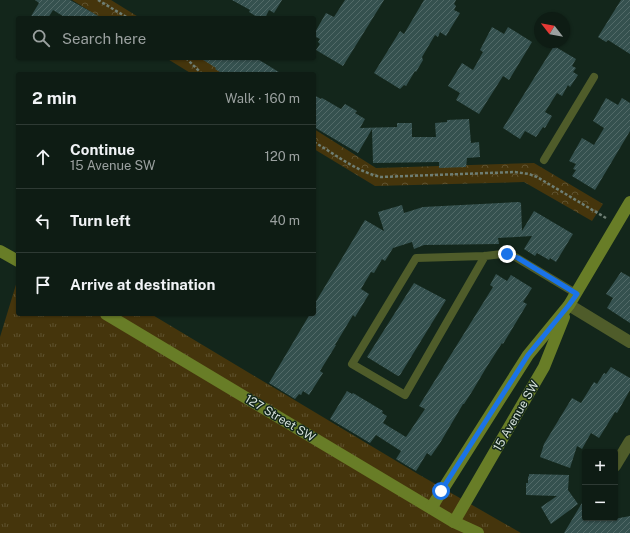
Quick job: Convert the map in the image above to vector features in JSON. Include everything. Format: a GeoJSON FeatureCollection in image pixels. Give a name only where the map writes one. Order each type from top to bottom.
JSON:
{"type":"FeatureCollection","features":[{"type":"Feature","properties":{"kind":"street","name":"15 Avenue SW"},"geometry":{"type":"LineString","coordinates":[[431,508],[528,355],[577,294],[630,202]]}},
{"type":"Feature","properties":{"kind":"street"},"geometry":{"type":"LineString","coordinates":[[0,250],[16,260]]}},
{"type":"Feature","properties":{"kind":"street","name":"15 Avenue SW"},"geometry":{"type":"LineString","coordinates":[[454,522],[544,367],[569,305]]}},
{"type":"Feature","properties":{"kind":"street"},"geometry":{"type":"LineString","coordinates":[[569,305],[630,342]]}},
{"type":"Feature","properties":{"kind":"street","name":"127 Street SW"},"geometry":{"type":"LineString","coordinates":[[109,316],[454,522],[478,533]]}},
{"type":"Feature","properties":{"kind":"street"},"geometry":{"type":"LineString","coordinates":[[618,461],[630,441]]}},
{"type":"Feature","properties":{"kind":"street","name":"127 Street SW"},"geometry":{"type":"LineString","coordinates":[[454,522],[463,533]]}},
{"type":"Feature","properties":{"kind":"lane"},"geometry":{"type":"LineString","coordinates":[[544,160],[594,77]]}},
{"type":"Feature","properties":{"kind":"lane"},"geometry":{"type":"LineString","coordinates":[[485,256],[405,395],[352,364],[416,258],[485,256],[502,254],[512,255],[577,294]]}},
{"type":"Feature","properties":{"kind":"path"},"geometry":{"type":"LineString","coordinates":[[98,0],[125,16]]}},
{"type":"Feature","properties":{"kind":"path"},"geometry":{"type":"LineString","coordinates":[[188,60],[200,72]]}},
{"type":"Feature","properties":{"kind":"path"},"geometry":{"type":"LineString","coordinates":[[316,143],[360,170],[373,176],[381,177],[515,172],[537,176],[605,218]]}},
{"type":"Feature","properties":{"kind":"green space"},"geometry":{"type":"Polygon","coordinates":[[[72,0],[111,0],[137,16],[98,16],[72,0]]]}},
{"type":"Feature","properties":{"kind":"green space"},"geometry":{"type":"Polygon","coordinates":[[[169,60],[206,60],[225,72],[189,72],[169,60]]]}},
{"type":"Feature","properties":{"kind":"green space"},"geometry":{"type":"Polygon","coordinates":[[[316,130],[376,168],[534,163],[603,204],[592,221],[524,182],[375,186],[316,150],[316,130]]]}},
{"type":"Feature","properties":{"kind":"green space"},"geometry":{"type":"Polygon","coordinates":[[[16,285],[16,316],[154,316],[418,474],[521,533],[0,533],[0,337],[16,285]]]}},
{"type":"Feature","properties":{"kind":"building"},"geometry":{"type":"Polygon","coordinates":[[[35,0],[70,0],[98,16],[63,16],[53,10],[49,16],[31,16],[39,3],[35,0]]]}},
{"type":"Feature","properties":{"kind":"building"},"geometry":{"type":"Polygon","coordinates":[[[232,0],[282,0],[274,13],[269,10],[266,16],[256,16],[249,12],[250,10],[232,0]]]}},
{"type":"Feature","properties":{"kind":"building"},"geometry":{"type":"Polygon","coordinates":[[[345,0],[384,0],[343,66],[316,50],[320,44],[318,42],[320,39],[316,37],[316,30],[326,13],[334,17],[345,0]]]}},
{"type":"Feature","properties":{"kind":"building"},"geometry":{"type":"Polygon","coordinates":[[[424,0],[456,0],[454,10],[460,13],[446,36],[440,32],[438,37],[435,35],[422,57],[423,60],[416,72],[415,71],[406,86],[404,85],[400,89],[374,73],[400,31],[404,34],[424,0]]]}},
{"type":"Feature","properties":{"kind":"building"},"geometry":{"type":"Polygon","coordinates":[[[621,0],[630,0],[630,54],[608,40],[606,42],[598,37],[621,0]]]}},
{"type":"Feature","properties":{"kind":"building"},"geometry":{"type":"Polygon","coordinates":[[[492,27],[504,34],[508,27],[532,42],[509,80],[503,76],[479,114],[456,100],[460,93],[448,86],[462,63],[473,70],[483,52],[480,50],[492,27]]]}},
{"type":"Feature","properties":{"kind":"building"},"geometry":{"type":"Polygon","coordinates":[[[553,48],[557,48],[576,59],[572,66],[576,68],[573,72],[578,75],[570,87],[568,85],[562,96],[557,93],[545,112],[552,116],[545,128],[543,127],[536,137],[525,131],[520,139],[503,128],[553,48]]]}},
{"type":"Feature","properties":{"kind":"building"},"geometry":{"type":"Polygon","coordinates":[[[203,60],[259,60],[279,72],[220,72],[215,69],[216,68],[203,60]]]}},
{"type":"Feature","properties":{"kind":"building"},"geometry":{"type":"Polygon","coordinates":[[[316,96],[341,109],[345,104],[357,111],[355,113],[365,119],[360,128],[397,127],[397,123],[412,123],[412,137],[436,137],[435,123],[447,122],[447,120],[469,119],[471,143],[479,142],[480,157],[467,158],[466,167],[439,168],[439,162],[373,163],[372,129],[358,153],[316,128],[316,96]]]}},
{"type":"Feature","properties":{"kind":"building"},"geometry":{"type":"Polygon","coordinates":[[[606,98],[618,105],[622,98],[630,103],[630,131],[595,190],[572,176],[576,170],[573,169],[576,164],[569,161],[582,138],[594,145],[604,128],[593,121],[606,98]]]}},
{"type":"Feature","properties":{"kind":"building"},"geometry":{"type":"Polygon","coordinates":[[[519,202],[521,203],[522,231],[534,211],[573,234],[556,262],[537,253],[535,256],[524,249],[532,236],[498,238],[499,244],[424,245],[414,249],[412,242],[393,248],[385,261],[382,259],[374,273],[371,272],[361,289],[369,294],[355,317],[353,315],[335,345],[320,371],[323,373],[309,395],[303,391],[301,395],[299,394],[295,399],[269,383],[309,316],[316,316],[316,301],[365,220],[384,231],[378,212],[402,205],[404,213],[423,207],[519,202]]]}},
{"type":"Feature","properties":{"kind":"building"},"geometry":{"type":"Polygon","coordinates":[[[621,272],[630,277],[630,323],[607,308],[613,298],[606,294],[621,272]]]}},
{"type":"Feature","properties":{"kind":"building"},"geometry":{"type":"Polygon","coordinates":[[[496,274],[507,281],[511,275],[532,288],[523,302],[527,304],[440,443],[431,456],[427,453],[416,471],[396,459],[401,451],[376,435],[370,443],[330,419],[347,391],[383,411],[382,413],[387,416],[383,423],[406,437],[425,409],[419,406],[493,287],[490,285],[496,274]]]}},
{"type":"Feature","properties":{"kind":"building"},"geometry":{"type":"Polygon","coordinates":[[[414,283],[446,300],[398,376],[367,357],[414,283]]]}},
{"type":"Feature","properties":{"kind":"building"},"geometry":{"type":"Polygon","coordinates":[[[611,367],[630,378],[630,390],[617,413],[615,412],[599,438],[591,433],[582,449],[577,446],[570,468],[540,457],[544,444],[572,398],[581,403],[594,382],[597,384],[604,373],[606,374],[611,367]]]}},
{"type":"Feature","properties":{"kind":"building"},"geometry":{"type":"Polygon","coordinates":[[[529,474],[569,475],[568,490],[578,504],[551,524],[541,507],[557,496],[526,495],[526,483],[528,483],[529,474]]]}},
{"type":"Feature","properties":{"kind":"building"},"geometry":{"type":"Polygon","coordinates":[[[582,503],[582,521],[618,521],[618,518],[630,516],[630,533],[564,533],[582,503]]]}},
{"type":"Feature","properties":{"kind":"route"},"geometry":{"type":"LineString","coordinates":[[441,491],[528,355],[577,294],[518,258],[507,254]]}}]}
